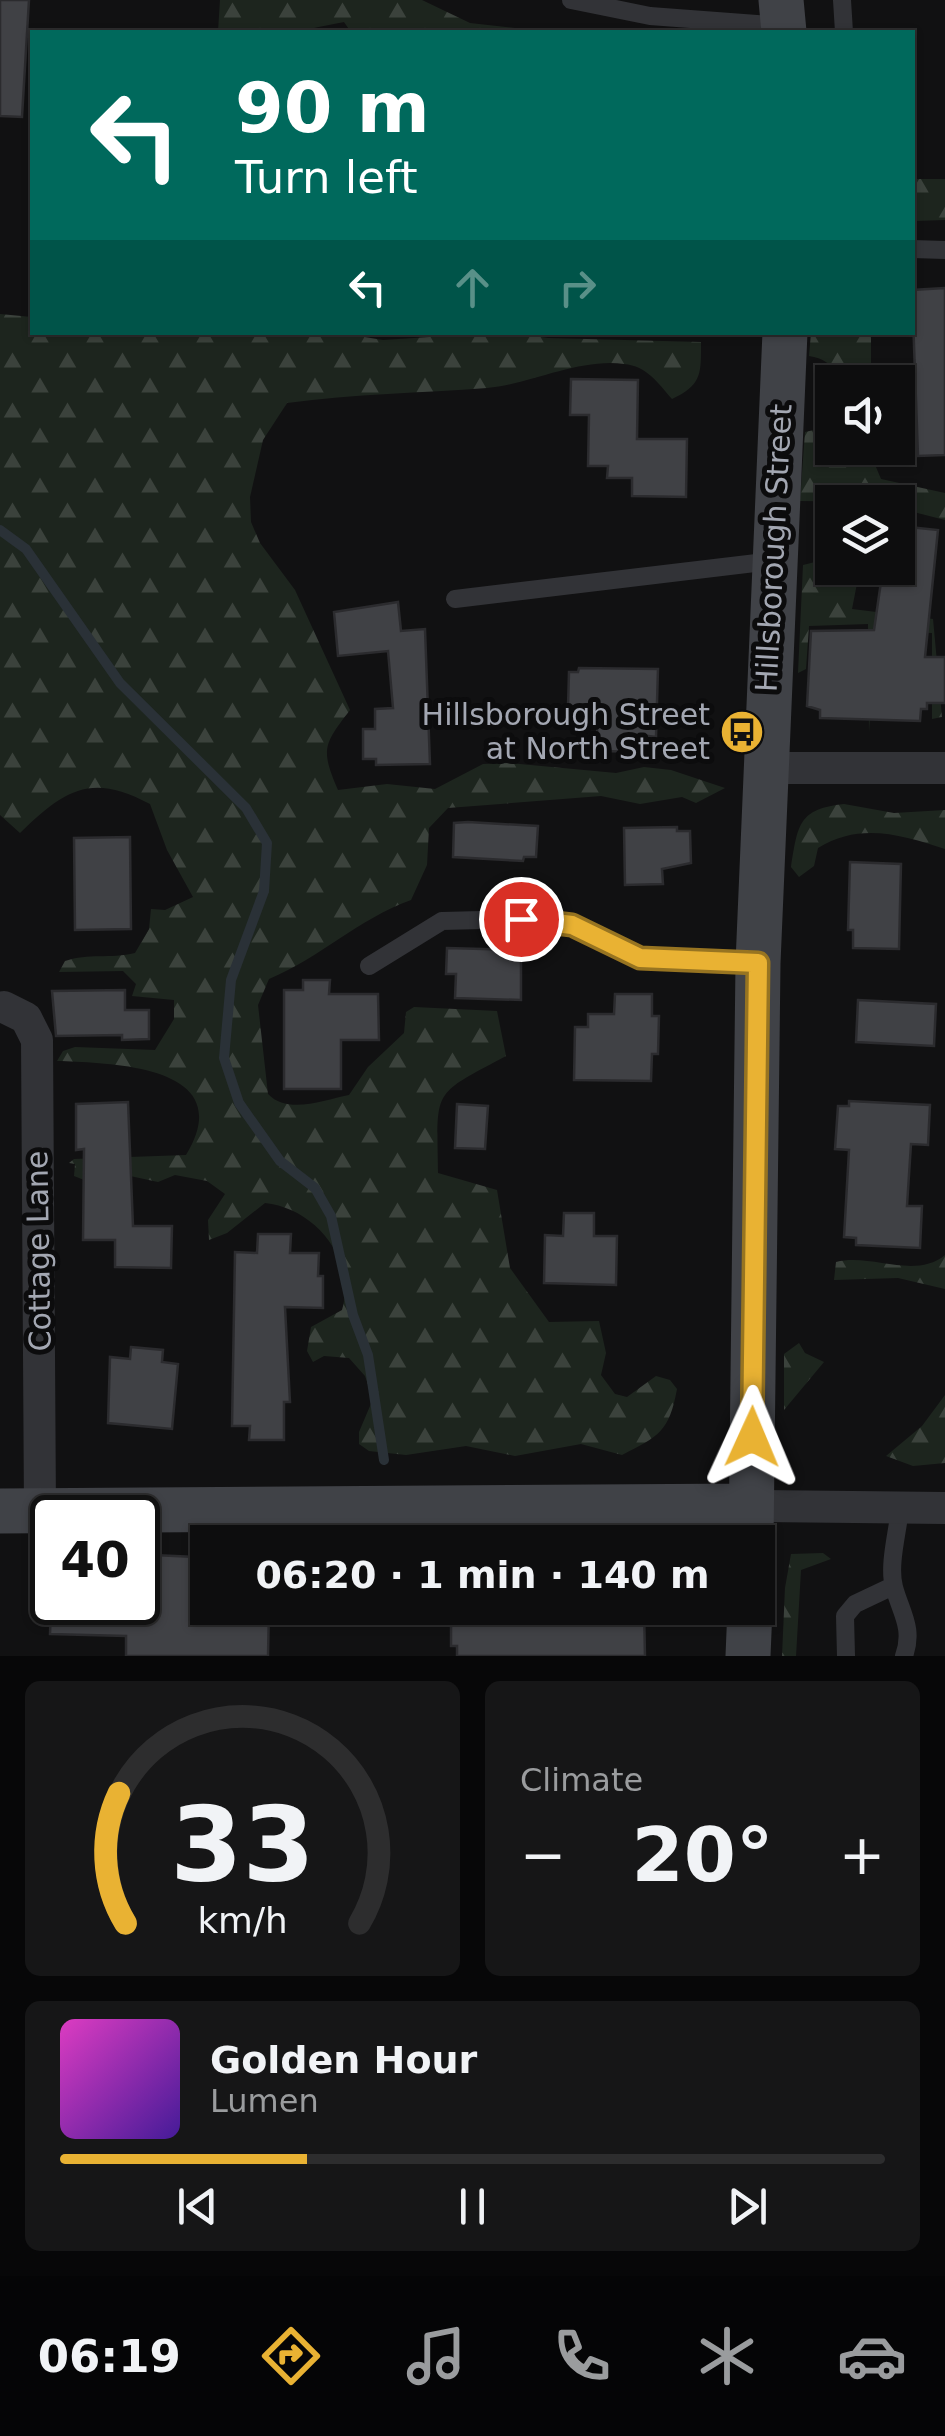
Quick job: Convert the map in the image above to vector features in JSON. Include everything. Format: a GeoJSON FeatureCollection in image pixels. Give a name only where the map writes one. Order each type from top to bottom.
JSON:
{"type":"FeatureCollection","features":[{"type":"Feature","properties":{"kind":"street","name":"Hillsborough Street"},"geometry":{"type":"LineString","coordinates":[[751,1524],[758,963],[772,562],[785,335]]}},
{"type":"Feature","properties":{"kind":"street"},"geometry":{"type":"LineString","coordinates":[[764,768],[945,768]]}},
{"type":"Feature","properties":{"kind":"street","name":"Cottage Lane"},"geometry":{"type":"LineString","coordinates":[[4,1008],[26,1018],[37,1040],[20,1511]]}},
{"type":"Feature","properties":{"kind":"street"},"geometry":{"type":"LineString","coordinates":[[20,1511],[751,1524],[900,1508],[945,1508]]}},
{"type":"Feature","properties":{"kind":"street"},"geometry":{"type":"LineString","coordinates":[[748,1656],[749,1625]]}},
{"type":"Feature","properties":{"kind":"lane"},"geometry":{"type":"LineString","coordinates":[[570,0],[650,16],[783,19]]}},
{"type":"Feature","properties":{"kind":"lane"},"geometry":{"type":"LineString","coordinates":[[842,0],[844,30]]}},
{"type":"Feature","properties":{"kind":"lane"},"geometry":{"type":"LineString","coordinates":[[915,250],[945,250]]}},
{"type":"Feature","properties":{"kind":"lane"},"geometry":{"type":"LineString","coordinates":[[456,599],[772,562]]}},
{"type":"Feature","properties":{"kind":"lane"},"geometry":{"type":"LineString","coordinates":[[369,966],[442,921],[521,919],[572,925],[640,958],[758,963]]}},
{"type":"Feature","properties":{"kind":"lane"},"geometry":{"type":"LineString","coordinates":[[900,1508],[893,1586],[906,1612],[908,1643],[904,1656]]}},
{"type":"Feature","properties":{"kind":"lane"},"geometry":{"type":"LineString","coordinates":[[846,1656],[845,1616],[855,1604],[893,1586]]}},
{"type":"Feature","properties":{"kind":"green space"},"geometry":{"type":"Polygon","coordinates":[[[220,0],[422,0],[470,23],[534,30],[350,30],[344,22],[303,30],[218,30],[220,0]]]}},
{"type":"Feature","properties":{"kind":"green space"},"geometry":{"type":"Polygon","coordinates":[[[915,179],[945,179],[945,220],[915,221],[915,179]]]}},
{"type":"Feature","properties":{"kind":"green space"},"geometry":{"type":"Polygon","coordinates":[[[0,314],[30,317],[30,335],[352,335],[383,340],[528,335],[701,342],[698,377],[689,389],[672,399],[639,368],[607,363],[487,388],[287,403],[263,440],[250,497],[251,522],[260,543],[295,590],[350,710],[328,747],[329,765],[338,790],[387,784],[435,789],[483,764],[509,763],[616,773],[644,767],[671,770],[725,788],[696,803],[682,797],[640,804],[601,796],[448,808],[429,828],[427,865],[411,900],[374,917],[269,979],[258,1005],[268,1094],[296,1105],[349,1095],[368,1067],[404,1033],[406,1012],[414,1007],[497,1011],[506,1056],[464,1079],[444,1098],[439,1109],[438,1173],[497,1190],[510,1268],[549,1322],[599,1321],[606,1353],[601,1375],[615,1394],[627,1397],[656,1376],[670,1380],[677,1389],[670,1415],[660,1431],[622,1455],[581,1444],[515,1456],[466,1446],[406,1455],[369,1451],[359,1444],[359,1432],[373,1399],[365,1376],[349,1358],[324,1356],[313,1362],[307,1351],[311,1327],[342,1310],[345,1291],[337,1255],[315,1225],[283,1207],[265,1203],[227,1233],[209,1240],[208,1220],[225,1194],[207,1181],[175,1175],[158,1182],[121,1174],[97,1185],[74,1176],[75,1164],[69,1163],[74,1159],[186,1155],[198,1125],[197,1103],[184,1087],[163,1075],[109,1064],[57,1061],[63,1051],[75,1047],[155,1050],[174,1019],[174,1000],[132,996],[136,984],[123,971],[59,972],[65,961],[135,953],[149,929],[151,909],[165,910],[193,897],[167,850],[150,804],[129,794],[95,788],[65,796],[20,833],[0,815],[0,314]]]}},
{"type":"Feature","properties":{"kind":"green space"},"geometry":{"type":"Polygon","coordinates":[[[811,335],[871,335],[871,365],[830,365],[809,356],[811,335]]]}},
{"type":"Feature","properties":{"kind":"green space"},"geometry":{"type":"Polygon","coordinates":[[[945,368],[939,384],[915,388],[915,369],[945,368]]]}},
{"type":"Feature","properties":{"kind":"green space"},"geometry":{"type":"Polygon","coordinates":[[[815,430],[815,465],[875,465],[881,479],[908,485],[815,485],[815,501],[800,501],[805,432],[815,430]]]}},
{"type":"Feature","properties":{"kind":"green space"},"geometry":{"type":"Polygon","coordinates":[[[915,486],[945,493],[945,520],[915,512],[915,486]]]}},
{"type":"Feature","properties":{"kind":"green space"},"geometry":{"type":"Polygon","coordinates":[[[815,562],[815,585],[857,585],[852,609],[933,619],[942,717],[932,719],[932,633],[907,632],[875,639],[869,732],[868,624],[809,626],[806,669],[798,673],[803,565],[815,562]]]}},
{"type":"Feature","properties":{"kind":"green space"},"geometry":{"type":"Polygon","coordinates":[[[844,804],[894,813],[945,810],[945,849],[897,836],[850,835],[818,848],[814,866],[799,877],[791,867],[803,822],[817,810],[844,804]]]}},
{"type":"Feature","properties":{"kind":"green space"},"geometry":{"type":"Polygon","coordinates":[[[945,1255],[945,1289],[898,1278],[834,1280],[836,1262],[907,1266],[933,1262],[945,1255]]]}},
{"type":"Feature","properties":{"kind":"green space"},"geometry":{"type":"Polygon","coordinates":[[[799,1343],[805,1353],[824,1362],[784,1410],[784,1354],[799,1343]]]}},
{"type":"Feature","properties":{"kind":"green space"},"geometry":{"type":"Polygon","coordinates":[[[945,1395],[945,1463],[913,1466],[886,1456],[922,1426],[945,1395]]]}},
{"type":"Feature","properties":{"kind":"green space"},"geometry":{"type":"Polygon","coordinates":[[[823,1553],[831,1559],[801,1570],[796,1656],[782,1656],[791,1554],[823,1553]]]}},
{"type":"Feature","properties":{"kind":"building"},"geometry":{"type":"Polygon","coordinates":[[[0,0],[29,0],[22,117],[0,116],[0,0]]]}},
{"type":"Feature","properties":{"kind":"building"},"geometry":{"type":"Polygon","coordinates":[[[945,288],[945,455],[918,456],[915,290],[945,288]]]}},
{"type":"Feature","properties":{"kind":"building"},"geometry":{"type":"Polygon","coordinates":[[[571,379],[638,380],[637,439],[687,439],[686,497],[632,496],[632,478],[607,478],[608,466],[588,466],[589,415],[570,415],[571,379]]]}},
{"type":"Feature","properties":{"kind":"building"},"geometry":{"type":"Polygon","coordinates":[[[915,528],[938,530],[925,657],[945,657],[945,703],[927,703],[927,709],[921,709],[920,721],[820,718],[820,710],[807,706],[811,631],[874,630],[881,585],[915,585],[915,528]]]}},
{"type":"Feature","properties":{"kind":"building"},"geometry":{"type":"Polygon","coordinates":[[[398,602],[401,631],[425,629],[430,764],[376,765],[376,759],[363,759],[363,729],[375,729],[375,709],[393,708],[388,651],[338,656],[334,612],[398,602]]]}},
{"type":"Feature","properties":{"kind":"building"},"geometry":{"type":"Polygon","coordinates":[[[579,668],[658,669],[656,737],[648,736],[648,752],[599,751],[595,707],[568,706],[569,672],[578,672],[579,668]]]}},
{"type":"Feature","properties":{"kind":"building"},"geometry":{"type":"Polygon","coordinates":[[[454,823],[538,826],[536,857],[524,857],[523,861],[453,857],[454,823]]]}},
{"type":"Feature","properties":{"kind":"building"},"geometry":{"type":"Polygon","coordinates":[[[677,827],[677,831],[690,831],[691,863],[662,869],[663,884],[625,885],[624,828],[677,827]]]}},
{"type":"Feature","properties":{"kind":"building"},"geometry":{"type":"Polygon","coordinates":[[[130,837],[131,929],[75,930],[74,838],[130,837]]]}},
{"type":"Feature","properties":{"kind":"building"},"geometry":{"type":"Polygon","coordinates":[[[850,862],[901,864],[899,949],[853,948],[853,930],[848,930],[850,862]]]}},
{"type":"Feature","properties":{"kind":"building"},"geometry":{"type":"Polygon","coordinates":[[[447,948],[521,950],[521,1000],[455,998],[456,974],[446,974],[447,948]]]}},
{"type":"Feature","properties":{"kind":"building"},"geometry":{"type":"Polygon","coordinates":[[[303,980],[330,980],[329,994],[378,994],[379,1040],[341,1040],[341,1089],[284,1089],[284,990],[303,990],[303,980]]]}},
{"type":"Feature","properties":{"kind":"building"},"geometry":{"type":"Polygon","coordinates":[[[125,990],[125,1010],[149,1010],[149,1039],[122,1040],[122,1035],[56,1036],[52,991],[125,990]]]}},
{"type":"Feature","properties":{"kind":"building"},"geometry":{"type":"Polygon","coordinates":[[[615,994],[652,994],[652,1016],[659,1016],[658,1054],[652,1054],[651,1081],[574,1080],[575,1027],[588,1027],[588,1014],[614,1014],[615,994]]]}},
{"type":"Feature","properties":{"kind":"building"},"geometry":{"type":"Polygon","coordinates":[[[858,1000],[936,1004],[934,1046],[856,1042],[858,1000]]]}},
{"type":"Feature","properties":{"kind":"building"},"geometry":{"type":"Polygon","coordinates":[[[849,1101],[930,1105],[928,1145],[911,1144],[907,1206],[922,1206],[920,1248],[856,1245],[856,1238],[844,1237],[849,1150],[835,1149],[838,1106],[849,1106],[849,1101]]]}},
{"type":"Feature","properties":{"kind":"building"},"geometry":{"type":"Polygon","coordinates":[[[128,1102],[133,1226],[172,1226],[171,1268],[115,1267],[115,1240],[83,1240],[84,1149],[76,1150],[76,1104],[128,1102]]]}},
{"type":"Feature","properties":{"kind":"building"},"geometry":{"type":"Polygon","coordinates":[[[457,1104],[488,1106],[485,1149],[455,1148],[457,1104]]]}},
{"type":"Feature","properties":{"kind":"building"},"geometry":{"type":"Polygon","coordinates":[[[564,1213],[594,1213],[594,1236],[617,1236],[616,1285],[544,1283],[545,1235],[563,1236],[564,1213]]]}},
{"type":"Feature","properties":{"kind":"building"},"geometry":{"type":"Polygon","coordinates":[[[258,1234],[291,1234],[290,1253],[319,1253],[318,1276],[323,1276],[323,1308],[285,1307],[290,1402],[284,1402],[284,1440],[249,1440],[250,1426],[232,1426],[235,1252],[257,1253],[258,1234]]]}},
{"type":"Feature","properties":{"kind":"building"},"geometry":{"type":"Polygon","coordinates":[[[131,1347],[163,1350],[162,1362],[178,1364],[172,1429],[108,1423],[110,1357],[130,1359],[131,1347]]]}},
{"type":"Feature","properties":{"kind":"building"},"geometry":{"type":"Polygon","coordinates":[[[160,1555],[190,1557],[190,1625],[269,1625],[268,1656],[126,1656],[126,1636],[50,1634],[50,1625],[160,1625],[160,1555]]]}},
{"type":"Feature","properties":{"kind":"building"},"geometry":{"type":"Polygon","coordinates":[[[451,1625],[644,1625],[645,1656],[457,1656],[457,1646],[451,1646],[451,1625]]]}},
{"type":"Feature","properties":{"kind":"waterway"},"geometry":{"type":"LineString","coordinates":[[0,530],[26,549],[120,683],[246,808],[267,843],[264,891],[231,980],[224,1058],[239,1103],[280,1161],[315,1188],[331,1216],[353,1315],[368,1355],[384,1460]]}},
{"type":"Feature","properties":{"kind":"place","name":"Hillsborough Street at North Street"},"geometry":{"type":"Point","coordinates":[742,732]}},
{"type":"Feature","properties":{"kind":"route"},"geometry":{"type":"LineString","coordinates":[[521,919],[572,925],[640,958],[758,963],[752,1437]]}}]}
